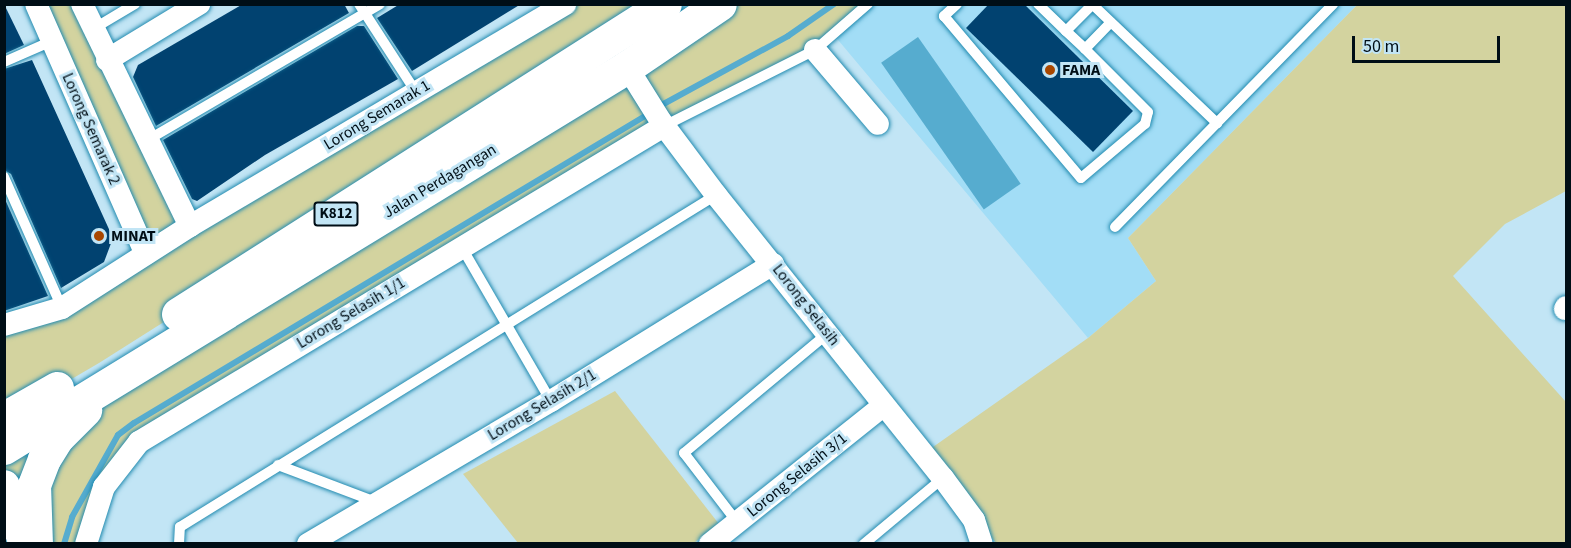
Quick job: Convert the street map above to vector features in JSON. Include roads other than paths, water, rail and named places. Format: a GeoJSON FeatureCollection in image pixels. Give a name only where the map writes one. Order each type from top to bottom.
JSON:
{"type":"FeatureCollection","features":[{"type":"Feature","properties":{"kind":"main road","name":"Jalan Perdagangan"},"geometry":{"type":"LineString","coordinates":[[4,418],[90,369],[665,4]]}},
{"type":"Feature","properties":{"kind":"main road","name":"Jalan Perdagangan"},"geometry":{"type":"LineString","coordinates":[[4,448],[123,373],[633,78],[684,15],[720,4]]}},
{"type":"Feature","properties":{"kind":"main road"},"geometry":{"type":"LineString","coordinates":[[4,392],[14,393],[90,369]]}},
{"type":"Feature","properties":{"kind":"main road"},"geometry":{"type":"LineString","coordinates":[[36,543],[34,486],[44,459],[69,425],[123,373]]}},
{"type":"Feature","properties":{"kind":"main road"},"geometry":{"type":"LineString","coordinates":[[4,486],[26,543]]}},
{"type":"Feature","properties":{"kind":"street","name":"Lorong Semarak 2"},"geometry":{"type":"LineString","coordinates":[[36,4],[146,254]]}},
{"type":"Feature","properties":{"kind":"street"},"geometry":{"type":"LineString","coordinates":[[82,4],[146,141],[190,226]]}},
{"type":"Feature","properties":{"kind":"street"},"geometry":{"type":"LineString","coordinates":[[107,60],[199,4]]}},
{"type":"Feature","properties":{"kind":"street","name":"Lorong Semarak 1"},"geometry":{"type":"LineString","coordinates":[[4,325],[62,308],[190,226],[565,4]]}},
{"type":"Feature","properties":{"kind":"street"},"geometry":{"type":"LineString","coordinates":[[815,50],[879,124]]}},
{"type":"Feature","properties":{"kind":"street","name":"Lorong Selasih"},"geometry":{"type":"LineString","coordinates":[[633,78],[664,126],[716,195],[943,478],[974,520],[982,543]]}},
{"type":"Feature","properties":{"kind":"street","name":"Lorong Selasih 1/1"},"geometry":{"type":"LineString","coordinates":[[86,543],[104,488],[139,442],[460,246],[664,126]]}},
{"type":"Feature","properties":{"kind":"street","name":"Lorong Selasih 2/1"},"geometry":{"type":"LineString","coordinates":[[308,543],[551,401],[773,264]]}},
{"type":"Feature","properties":{"kind":"street","name":"Lorong Selasih 3/1"},"geometry":{"type":"LineString","coordinates":[[710,543],[883,406]]}},
{"type":"Feature","properties":{"kind":"lane"},"geometry":{"type":"LineString","coordinates":[[93,29],[135,4]]}},
{"type":"Feature","properties":{"kind":"lane"},"geometry":{"type":"LineString","coordinates":[[146,141],[361,9],[380,4]]}},
{"type":"Feature","properties":{"kind":"lane"},"geometry":{"type":"LineString","coordinates":[[664,126],[815,50],[868,4]]}},
{"type":"Feature","properties":{"kind":"lane"},"geometry":{"type":"LineString","coordinates":[[957,4],[944,16],[1081,178],[1145,124],[1148,112],[1038,4]]}},
{"type":"Feature","properties":{"kind":"lane"},"geometry":{"type":"LineString","coordinates":[[1115,228],[1333,4]]}},
{"type":"Feature","properties":{"kind":"lane"},"geometry":{"type":"LineString","coordinates":[[1066,31],[1092,5],[1217,123]]}},
{"type":"Feature","properties":{"kind":"lane"},"geometry":{"type":"LineString","coordinates":[[361,9],[416,92]]}},
{"type":"Feature","properties":{"kind":"lane"},"geometry":{"type":"LineString","coordinates":[[1085,49],[1111,22]]}},
{"type":"Feature","properties":{"kind":"lane"},"geometry":{"type":"LineString","coordinates":[[4,62],[52,41]]}},
{"type":"Feature","properties":{"kind":"lane"},"geometry":{"type":"LineString","coordinates":[[4,177],[62,308]]}},
{"type":"Feature","properties":{"kind":"lane"},"geometry":{"type":"LineString","coordinates":[[179,543],[180,527],[716,195]]}},
{"type":"Feature","properties":{"kind":"lane"},"geometry":{"type":"LineString","coordinates":[[460,246],[551,401]]}},
{"type":"Feature","properties":{"kind":"lane"},"geometry":{"type":"LineString","coordinates":[[737,522],[684,453],[828,333]]}},
{"type":"Feature","properties":{"kind":"lane"},"geometry":{"type":"LineString","coordinates":[[278,465],[376,502]]}},
{"type":"Feature","properties":{"kind":"lane"},"geometry":{"type":"LineString","coordinates":[[864,543],[943,478]]}},
{"type":"Feature","properties":{"kind":"waterway"},"geometry":{"type":"LineString","coordinates":[[658,107],[788,36],[834,4]]}},
{"type":"Feature","properties":{"kind":"waterway"},"geometry":{"type":"LineString","coordinates":[[64,544],[72,517],[118,435],[134,423],[650,113]]}},
{"type":"Feature","properties":{"kind":"place","name":"FAMA"},"geometry":{"type":"Point","coordinates":[1050,70]}},
{"type":"Feature","properties":{"kind":"place","name":"MINAT"},"geometry":{"type":"Point","coordinates":[99,236]}}]}
